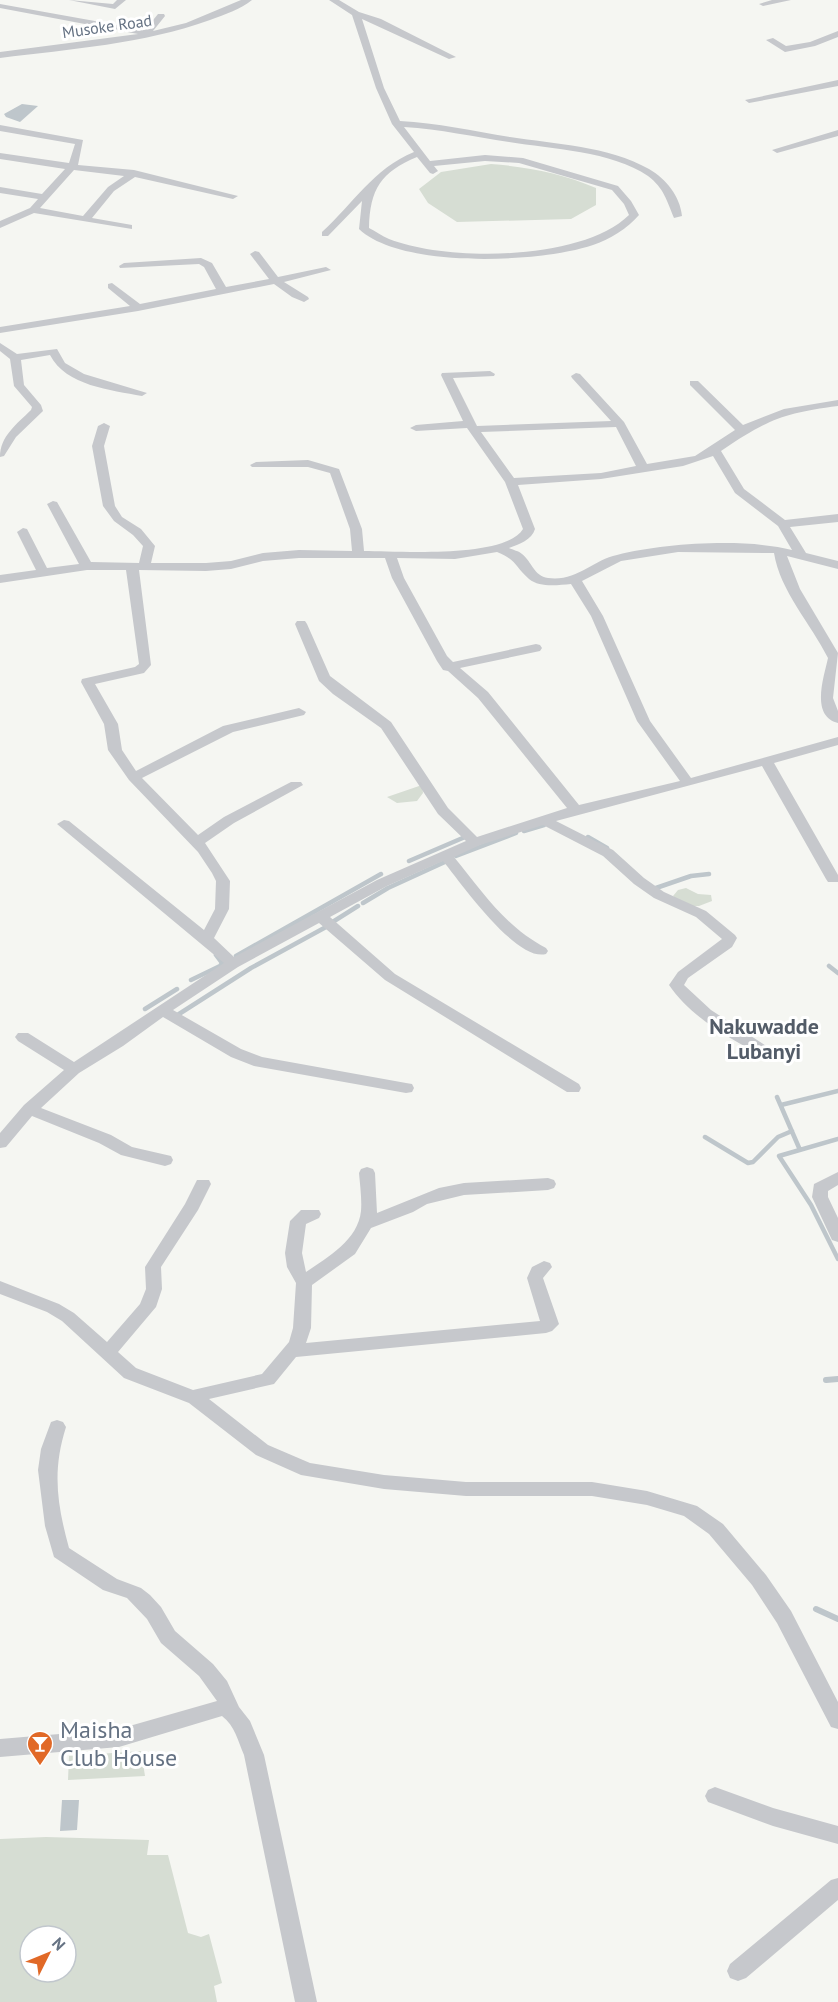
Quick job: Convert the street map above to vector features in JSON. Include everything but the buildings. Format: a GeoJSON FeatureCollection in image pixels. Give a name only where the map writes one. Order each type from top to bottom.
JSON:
{"type":"FeatureCollection","features":[{"type":"Feature","properties":{"kind":"street"},"geometry":{"type":"LineString","coordinates":[[74,0],[115,7],[122,0]]}},
{"type":"Feature","properties":{"kind":"street","name":"Musoke Road"},"geometry":{"type":"LineString","coordinates":[[0,55],[150,34],[203,22],[248,0]]}},
{"type":"Feature","properties":{"kind":"street"},"geometry":{"type":"LineString","coordinates":[[333,0],[356,14],[378,21],[453,57]]}},
{"type":"Feature","properties":{"kind":"street"},"geometry":{"type":"LineString","coordinates":[[763,4],[787,0]]}},
{"type":"Feature","properties":{"kind":"street"},"geometry":{"type":"LineString","coordinates":[[71,18],[93,3]]}},
{"type":"Feature","properties":{"kind":"street"},"geometry":{"type":"LineString","coordinates":[[0,6],[150,34],[161,16]]}},
{"type":"Feature","properties":{"kind":"street"},"geometry":{"type":"LineString","coordinates":[[356,14],[380,88],[397,124],[435,173]]}},
{"type":"Feature","properties":{"kind":"street"},"geometry":{"type":"LineString","coordinates":[[770,40],[785,49],[812,44],[838,34]]}},
{"type":"Feature","properties":{"kind":"street"},"geometry":{"type":"LineString","coordinates":[[0,66],[12,53]]}},
{"type":"Feature","properties":{"kind":"street"},"geometry":{"type":"LineString","coordinates":[[749,100],[838,83]]}},
{"type":"Feature","properties":{"kind":"street"},"geometry":{"type":"LineString","coordinates":[[397,124],[431,126],[537,144],[594,154],[631,165],[648,172],[674,199],[677,216]]}},
{"type":"Feature","properties":{"kind":"street"},"geometry":{"type":"LineString","coordinates":[[0,128],[80,142],[73,165],[33,210],[0,225]]}},
{"type":"Feature","properties":{"kind":"street"},"geometry":{"type":"LineString","coordinates":[[777,150],[838,133]]}},
{"type":"Feature","properties":{"kind":"street"},"geometry":{"type":"LineString","coordinates":[[325,234],[394,163],[419,153]]}},
{"type":"Feature","properties":{"kind":"street"},"geometry":{"type":"LineString","coordinates":[[0,156],[32,162],[134,173],[233,196]]}},
{"type":"Feature","properties":{"kind":"street"},"geometry":{"type":"LineString","coordinates":[[374,182],[365,206],[364,230],[385,241],[444,256],[528,254],[591,243],[625,224],[634,214],[615,188],[520,160],[485,159],[428,164]]}},
{"type":"Feature","properties":{"kind":"street"},"geometry":{"type":"LineString","coordinates":[[86,219],[111,189],[134,173]]}},
{"type":"Feature","properties":{"kind":"street"},"geometry":{"type":"LineString","coordinates":[[0,190],[43,197]]}},
{"type":"Feature","properties":{"kind":"street"},"geometry":{"type":"LineString","coordinates":[[33,210],[129,228]]}},
{"type":"Feature","properties":{"kind":"street"},"geometry":{"type":"LineString","coordinates":[[255,254],[274,280],[284,289],[304,299]]}},
{"type":"Feature","properties":{"kind":"street"},"geometry":{"type":"LineString","coordinates":[[124,266],[201,261],[208,265],[222,290]]}},
{"type":"Feature","properties":{"kind":"street"},"geometry":{"type":"LineString","coordinates":[[0,330],[138,308],[326,270]]}},
{"type":"Feature","properties":{"kind":"street"},"geometry":{"type":"LineString","coordinates":[[112,286],[138,308]]}},
{"type":"Feature","properties":{"kind":"street"},"geometry":{"type":"LineString","coordinates":[[0,346],[15,358],[19,386],[37,407],[36,411],[12,435],[0,454]]}},
{"type":"Feature","properties":{"kind":"street"},"geometry":{"type":"LineString","coordinates":[[15,358],[53,351],[62,367],[102,384],[142,393]]}},
{"type":"Feature","properties":{"kind":"street"},"geometry":{"type":"LineString","coordinates":[[0,579],[87,566],[206,567],[231,566],[272,556],[480,553],[521,538],[528,533],[511,482],[472,426],[446,375],[490,374]]}},
{"type":"Feature","properties":{"kind":"street"},"geometry":{"type":"LineString","coordinates":[[576,376],[620,424],[643,468]]}},
{"type":"Feature","properties":{"kind":"street"},"geometry":{"type":"LineString","coordinates":[[694,383],[742,431]]}},
{"type":"Feature","properties":{"kind":"street"},"geometry":{"type":"LineString","coordinates":[[511,482],[602,476],[688,462],[715,450],[742,431],[787,410],[804,406],[835,404],[838,416]]}},
{"type":"Feature","properties":{"kind":"street"},"geometry":{"type":"LineString","coordinates":[[416,428],[620,424]]}},
{"type":"Feature","properties":{"kind":"street"},"geometry":{"type":"LineString","coordinates":[[104,426],[98,446],[109,507],[118,519],[137,532],[149,546],[138,566],[145,665],[139,670],[87,681],[111,724],[115,750],[134,777],[197,842],[223,881],[222,909],[206,939]]}},
{"type":"Feature","properties":{"kind":"street"},"geometry":{"type":"LineString","coordinates":[[715,450],[739,491],[783,524],[801,555]]}},
{"type":"Feature","properties":{"kind":"street"},"geometry":{"type":"LineString","coordinates":[[256,465],[313,464],[331,467],[335,471],[356,529],[358,553]]}},
{"type":"Feature","properties":{"kind":"street"},"geometry":{"type":"LineString","coordinates":[[53,504],[87,566]]}},
{"type":"Feature","properties":{"kind":"street"},"geometry":{"type":"LineString","coordinates":[[783,524],[838,518]]}},
{"type":"Feature","properties":{"kind":"street"},"geometry":{"type":"LineString","coordinates":[[23,532],[43,573]]}},
{"type":"Feature","properties":{"kind":"street"},"geometry":{"type":"LineString","coordinates":[[497,547],[517,556],[530,573],[540,581],[560,583],[575,580],[618,558],[660,550],[761,548],[838,565]]}},
{"type":"Feature","properties":{"kind":"street"},"geometry":{"type":"LineString","coordinates":[[780,551],[780,557],[791,581],[834,658],[826,693],[828,709],[838,719]]}},
{"type":"Feature","properties":{"kind":"street"},"geometry":{"type":"LineString","coordinates":[[390,554],[398,578],[437,652],[448,667],[483,695],[576,810]]}},
{"type":"Feature","properties":{"kind":"street"},"geometry":{"type":"LineString","coordinates":[[575,580],[597,616],[644,722],[688,783]]}},
{"type":"Feature","properties":{"kind":"street"},"geometry":{"type":"LineString","coordinates":[[301,624],[324,678],[338,691],[386,725],[444,811],[475,842]]}},
{"type":"Feature","properties":{"kind":"street"},"geometry":{"type":"LineString","coordinates":[[448,667],[536,648]]}},
{"type":"Feature","properties":{"kind":"street"},"geometry":{"type":"LineString","coordinates":[[134,777],[228,729],[298,712]]}},
{"type":"Feature","properties":{"kind":"street"},"geometry":{"type":"LineString","coordinates":[[0,1143],[30,1109],[74,1069],[233,964],[382,883],[475,842],[576,810],[688,783],[838,741]]}},
{"type":"Feature","properties":{"kind":"street"},"geometry":{"type":"LineString","coordinates":[[766,761],[833,879]]}},
{"type":"Feature","properties":{"kind":"street"},"geometry":{"type":"LineString","coordinates":[[197,842],[229,819],[296,784]]}},
{"type":"Feature","properties":{"kind":"street"},"geometry":{"type":"LineString","coordinates":[[544,820],[608,853],[639,882],[659,895],[700,914],[730,938],[727,944],[683,975],[676,985],[682,993],[716,1020],[766,1051]]}},
{"type":"Feature","properties":{"kind":"street"},"geometry":{"type":"LineString","coordinates":[[64,824],[206,939],[233,964]]}},
{"type":"Feature","properties":{"kind":"street"},"geometry":{"type":"LineString","coordinates":[[444,854],[499,921],[518,939],[541,951]]}},
{"type":"Feature","properties":{"kind":"street"},"geometry":{"type":"LineString","coordinates":[[321,918],[338,930],[390,977],[573,1088]]}},
{"type":"Feature","properties":{"kind":"street"},"geometry":{"type":"LineString","coordinates":[[162,1010],[236,1053],[260,1062],[406,1088]]}},
{"type":"Feature","properties":{"kind":"street"},"geometry":{"type":"LineString","coordinates":[[23,1037],[74,1069]]}},
{"type":"Feature","properties":{"kind":"street"},"geometry":{"type":"LineString","coordinates":[[30,1109],[105,1139],[127,1151],[165,1160]]}},
{"type":"Feature","properties":{"kind":"street"},"geometry":{"type":"LineString","coordinates":[[303,1282],[349,1250],[365,1224],[369,1212],[367,1173]]}},
{"type":"Feature","properties":{"kind":"street"},"geometry":{"type":"LineString","coordinates":[[838,1178],[820,1188],[820,1197],[838,1236]]}},
{"type":"Feature","properties":{"kind":"street"},"geometry":{"type":"LineString","coordinates":[[107,1353],[147,1307],[154,1289],[153,1267],[192,1206],[203,1184]]}},
{"type":"Feature","properties":{"kind":"street"},"geometry":{"type":"LineString","coordinates":[[365,1224],[439,1194],[485,1187],[548,1184]]}},
{"type":"Feature","properties":{"kind":"street"},"geometry":{"type":"LineString","coordinates":[[191,1397],[268,1379],[297,1344],[302,1328],[303,1282],[295,1272],[292,1256],[298,1221],[307,1214],[313,1214]]}},
{"type":"Feature","properties":{"kind":"street"},"geometry":{"type":"LineString","coordinates":[[292,1350],[546,1327],[550,1324],[535,1278],[538,1270],[544,1267]]}},
{"type":"Feature","properties":{"kind":"street"},"geometry":{"type":"LineString","coordinates":[[0,1287],[53,1308],[68,1317],[130,1373],[191,1397],[262,1450],[308,1470],[384,1482],[466,1490],[592,1489],[646,1498],[690,1511],[716,1529],[759,1580],[784,1617],[838,1721]]}},
{"type":"Feature","properties":{"kind":"street"},"geometry":{"type":"LineString","coordinates":[[57,1427],[47,1470],[54,1526],[61,1552],[110,1585],[134,1593],[143,1600],[154,1613],[168,1637],[206,1670],[220,1687],[231,1710],[237,1716],[254,1755],[306,2002]]}},
{"type":"Feature","properties":{"kind":"street"},"geometry":{"type":"LineString","coordinates":[[0,1748],[119,1738],[222,1708],[231,1710]]}},
{"type":"Feature","properties":{"kind":"street"},"geometry":{"type":"LineString","coordinates":[[715,1796],[773,1817],[838,1835]]}},
{"type":"Feature","properties":{"kind":"street"},"geometry":{"type":"LineString","coordinates":[[738,1971],[838,1887]]}},
{"type":"Feature","properties":{"kind":"shaded area"},"geometry":{"type":"Polygon","coordinates":[[[22,104],[38,106],[20,122],[6,117],[4,114],[22,104]]]}},
{"type":"Feature","properties":{"kind":"shaded area"},"geometry":{"type":"Polygon","coordinates":[[[491,164],[545,172],[596,188],[596,205],[571,219],[457,222],[428,203],[419,189],[441,172],[491,164]]]}},
{"type":"Feature","properties":{"kind":"shaded area"},"geometry":{"type":"Polygon","coordinates":[[[422,785],[423,793],[417,801],[397,803],[387,797],[422,785]]]}},
{"type":"Feature","properties":{"kind":"shaded area"},"geometry":{"type":"Polygon","coordinates":[[[686,888],[698,894],[711,895],[712,901],[699,906],[684,906],[673,896],[678,890],[686,888]]]}},
{"type":"Feature","properties":{"kind":"shaded area"},"geometry":{"type":"Polygon","coordinates":[[[141,1751],[145,1776],[68,1780],[69,1756],[141,1751]]]}},
{"type":"Feature","properties":{"kind":"shaded area"},"geometry":{"type":"Polygon","coordinates":[[[62,1800],[79,1800],[77,1830],[60,1831],[62,1800]]]}},
{"type":"Feature","properties":{"kind":"shaded area"},"geometry":{"type":"Polygon","coordinates":[[[46,1837],[149,1840],[147,1855],[168,1855],[188,1933],[201,1937],[209,1934],[222,1983],[214,1986],[217,2002],[0,2002],[0,1839],[46,1837]]]}},
{"type":"Feature","properties":{"kind":"waterway"},"geometry":{"type":"LineString","coordinates":[[524,831],[544,825]]}},
{"type":"Feature","properties":{"kind":"waterway"},"geometry":{"type":"LineString","coordinates":[[456,856],[516,833]]}},
{"type":"Feature","properties":{"kind":"waterway"},"geometry":{"type":"LineString","coordinates":[[409,861],[465,837]]}},
{"type":"Feature","properties":{"kind":"waterway"},"geometry":{"type":"LineString","coordinates":[[588,837],[607,848]]}},
{"type":"Feature","properties":{"kind":"waterway"},"geometry":{"type":"LineString","coordinates":[[363,903],[388,888],[447,861]]}},
{"type":"Feature","properties":{"kind":"waterway"},"geometry":{"type":"LineString","coordinates":[[236,956],[381,874]]}},
{"type":"Feature","properties":{"kind":"waterway"},"geometry":{"type":"LineString","coordinates":[[656,888],[691,876],[709,874]]}},
{"type":"Feature","properties":{"kind":"waterway"},"geometry":{"type":"LineString","coordinates":[[331,923],[358,906]]}},
{"type":"Feature","properties":{"kind":"waterway"},"geometry":{"type":"LineString","coordinates":[[179,1014],[251,968],[326,927]]}},
{"type":"Feature","properties":{"kind":"waterway"},"geometry":{"type":"LineString","coordinates":[[191,980],[220,966],[222,963],[216,955]]}},
{"type":"Feature","properties":{"kind":"waterway"},"geometry":{"type":"LineString","coordinates":[[829,966],[838,973]]}},
{"type":"Feature","properties":{"kind":"waterway"},"geometry":{"type":"LineString","coordinates":[[145,1009],[177,989]]}},
{"type":"Feature","properties":{"kind":"waterway"},"geometry":{"type":"LineString","coordinates":[[781,1105],[838,1091]]}},
{"type":"Feature","properties":{"kind":"waterway"},"geometry":{"type":"LineString","coordinates":[[777,1097],[792,1131]]}},
{"type":"Feature","properties":{"kind":"waterway"},"geometry":{"type":"LineString","coordinates":[[705,1137],[748,1163],[753,1162],[778,1137],[792,1131]]}},
{"type":"Feature","properties":{"kind":"waterway"},"geometry":{"type":"LineString","coordinates":[[792,1131],[800,1150]]}},
{"type":"Feature","properties":{"kind":"waterway"},"geometry":{"type":"LineString","coordinates":[[800,1150],[838,1139]]}},
{"type":"Feature","properties":{"kind":"waterway"},"geometry":{"type":"LineString","coordinates":[[800,1150],[779,1156],[811,1205],[838,1259]]}},
{"type":"Feature","properties":{"kind":"waterway"},"geometry":{"type":"LineString","coordinates":[[826,1380],[838,1379]]}},
{"type":"Feature","properties":{"kind":"waterway"},"geometry":{"type":"LineString","coordinates":[[816,1609],[838,1619]]}},
{"type":"Feature","properties":{"kind":"place","name":"Maisha Club House"},"geometry":{"type":"Point","coordinates":[40,1767]}},
{"type":"Feature","properties":{"kind":"district","name":"Nakuwadde Lubanyi"},"geometry":{"type":"Point","coordinates":[764,1038]}}]}
